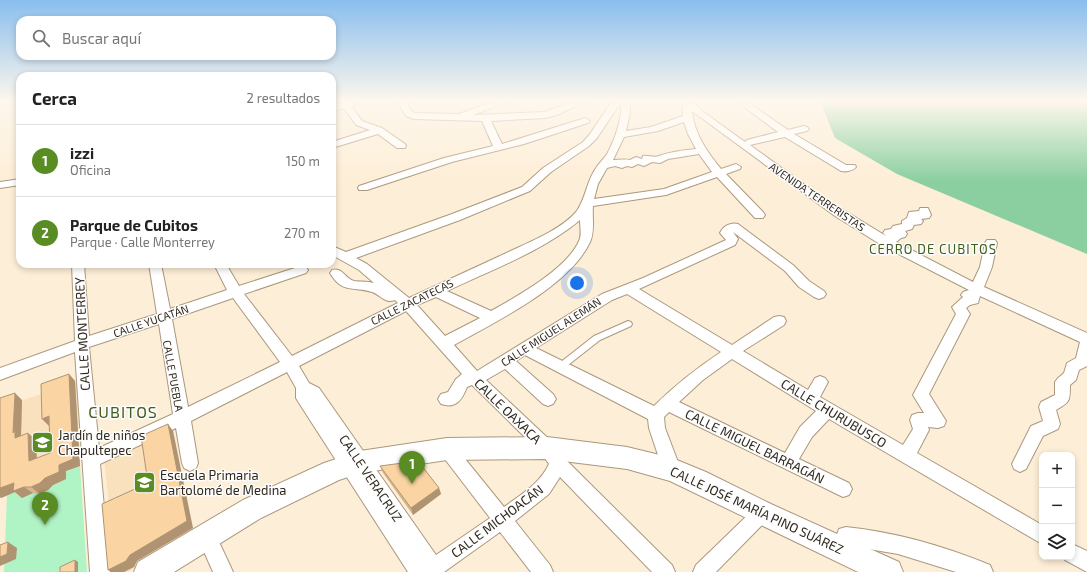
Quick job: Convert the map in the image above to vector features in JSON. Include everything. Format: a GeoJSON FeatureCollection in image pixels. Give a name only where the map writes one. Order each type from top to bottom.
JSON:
{"type":"FeatureCollection","features":[{"type":"Feature","properties":{"kind":"main road","name":"CALLE JOSÉ MARÍA PINO SUÁREZ"},"geometry":{"type":"LineString","coordinates":[[148,572],[259,506],[333,471],[354,464],[402,455],[447,449],[627,458],[672,470],[697,480],[762,513],[841,548],[889,572]]}},
{"type":"Feature","properties":{"kind":"street"},"geometry":{"type":"LineString","coordinates":[[373,128],[379,130],[401,146]]}},
{"type":"Feature","properties":{"kind":"street"},"geometry":{"type":"LineString","coordinates":[[489,128],[498,148]]}},
{"type":"Feature","properties":{"kind":"street"},"geometry":{"type":"LineString","coordinates":[[363,188],[448,160],[521,142],[563,128]]}},
{"type":"Feature","properties":{"kind":"street"},"geometry":{"type":"LineString","coordinates":[[345,257],[456,217],[526,189],[547,170],[586,144],[599,128]]}},
{"type":"Feature","properties":{"kind":"street"},"geometry":{"type":"LineString","coordinates":[[444,344],[538,288],[572,262],[580,251],[585,240],[587,203],[594,182],[603,165],[611,156],[621,128]]}},
{"type":"Feature","properties":{"kind":"street"},"geometry":{"type":"LineString","coordinates":[[619,135],[638,134],[662,128]]}},
{"type":"Feature","properties":{"kind":"street"},"geometry":{"type":"LineString","coordinates":[[692,128],[702,151],[719,173],[759,214]]}},
{"type":"Feature","properties":{"kind":"street","name":"AVENIDA TERRERISTAS"},"geometry":{"type":"LineString","coordinates":[[719,128],[804,190],[887,243],[976,288],[1087,340]]}},
{"type":"Feature","properties":{"kind":"street"},"geometry":{"type":"LineString","coordinates":[[779,128],[848,168]]}},
{"type":"Feature","properties":{"kind":"street"},"geometry":{"type":"LineString","coordinates":[[336,144],[379,130]]}},
{"type":"Feature","properties":{"kind":"street"},"geometry":{"type":"LineString","coordinates":[[750,142],[804,130]]}},
{"type":"Feature","properties":{"kind":"street"},"geometry":{"type":"LineString","coordinates":[[603,165],[616,163],[622,165],[625,162],[632,164],[636,160],[644,163],[647,161],[647,158],[660,160],[666,156],[673,157],[681,154],[702,151]]}},
{"type":"Feature","properties":{"kind":"street"},"geometry":{"type":"LineString","coordinates":[[587,203],[666,192],[736,167]]}},
{"type":"Feature","properties":{"kind":"street"},"geometry":{"type":"LineString","coordinates":[[0,185],[16,183]]}},
{"type":"Feature","properties":{"kind":"street","name":"CALLE ZACATECAS"},"geometry":{"type":"LineString","coordinates":[[91,460],[181,418],[405,305],[540,242],[566,226],[579,215],[587,203]]}},
{"type":"Feature","properties":{"kind":"street"},"geometry":{"type":"LineString","coordinates":[[887,243],[895,238],[889,233],[901,234],[897,229],[908,226],[908,221],[917,221],[912,217],[913,215],[925,215],[924,210]]}},
{"type":"Feature","properties":{"kind":"street","name":"CALLE MIGUEL ALEMÁN"},"geometry":{"type":"LineString","coordinates":[[446,399],[452,399],[456,395],[461,383],[465,380],[475,379],[506,362],[524,348],[606,297],[648,281],[731,242],[732,239],[726,233],[726,230],[734,227],[789,268],[804,284],[819,294]]}},
{"type":"Feature","properties":{"kind":"street"},"geometry":{"type":"LineString","coordinates":[[906,456],[921,430],[918,420],[938,421],[921,395],[963,314],[959,307],[966,301],[973,300],[968,296],[974,295],[986,267],[991,243]]}},
{"type":"Feature","properties":{"kind":"street","name":"CALLE OAXACA"},"geometry":{"type":"LineString","coordinates":[[336,252],[362,267],[405,305],[444,344],[475,379],[552,455],[664,572]]}},
{"type":"Feature","properties":{"kind":"street","name":"CALLE MONTERREY"},"geometry":{"type":"LineString","coordinates":[[78,268],[82,344],[100,572]]}},
{"type":"Feature","properties":{"kind":"street","name":"CALLE PUEBLA"},"geometry":{"type":"LineString","coordinates":[[156,268],[163,318],[190,463]]}},
{"type":"Feature","properties":{"kind":"street","name":"CALLE VERACRUZ"},"geometry":{"type":"LineString","coordinates":[[222,268],[235,292],[290,364],[304,387],[304,398],[354,464],[429,571]]}},
{"type":"Feature","properties":{"kind":"street","name":"CALLE YUCATÁN"},"geometry":{"type":"LineString","coordinates":[[0,374],[82,344],[302,270]]}},
{"type":"Feature","properties":{"kind":"street"},"geometry":{"type":"LineString","coordinates":[[336,273],[343,282],[349,285],[378,289],[405,305]]}},
{"type":"Feature","properties":{"kind":"street","name":"CALLE CHURUBUSCO"},"geometry":{"type":"LineString","coordinates":[[627,288],[828,410],[906,456],[932,469],[1039,533]]}},
{"type":"Feature","properties":{"kind":"street"},"geometry":{"type":"LineString","coordinates":[[435,291],[459,301],[490,317]]}},
{"type":"Feature","properties":{"kind":"street"},"geometry":{"type":"LineString","coordinates":[[672,470],[657,428],[661,409],[681,389],[732,352],[779,321]]}},
{"type":"Feature","properties":{"kind":"street"},"geometry":{"type":"LineString","coordinates":[[1020,464],[1037,431],[1052,424],[1047,407],[1062,399],[1063,382],[1071,376],[1072,366],[1083,361],[1087,340]]}},
{"type":"Feature","properties":{"kind":"street","name":"CALLE MIGUEL BARRAGÁN"},"geometry":{"type":"LineString","coordinates":[[524,348],[560,367],[661,409],[761,448],[788,463],[843,489]]}},
{"type":"Feature","properties":{"kind":"street"},"geometry":{"type":"LineString","coordinates":[[506,362],[548,399]]}},
{"type":"Feature","properties":{"kind":"street"},"geometry":{"type":"LineString","coordinates":[[811,399],[820,382]]}},
{"type":"Feature","properties":{"kind":"street"},"geometry":{"type":"LineString","coordinates":[[788,463],[806,432],[828,410]]}},
{"type":"Feature","properties":{"kind":"street"},"geometry":{"type":"LineString","coordinates":[[447,449],[543,572]]}},
{"type":"Feature","properties":{"kind":"street","name":"CALLE MICHOACÁN"},"geometry":{"type":"LineString","coordinates":[[429,571],[502,520],[544,488],[552,477],[552,455]]}},
{"type":"Feature","properties":{"kind":"street"},"geometry":{"type":"LineString","coordinates":[[703,572],[762,513]]}},
{"type":"Feature","properties":{"kind":"street"},"geometry":{"type":"LineString","coordinates":[[841,548],[846,536],[872,538],[942,557],[983,572]]}},
{"type":"Feature","properties":{"kind":"street"},"geometry":{"type":"LineString","coordinates":[[207,538],[222,572]]}},
{"type":"Feature","properties":{"kind":"street"},"geometry":{"type":"LineString","coordinates":[[1075,555],[1087,562]]}},
{"type":"Feature","properties":{"kind":"lane"},"geometry":{"type":"LineString","coordinates":[[560,367],[597,338],[628,324]]}},
{"type":"Feature","properties":{"kind":"shaded area","name":"Jardín de niños Chapultepec"},"geometry":{"type":"Polygon","coordinates":[[[77,381],[80,466],[1,498],[7,406],[77,381]]]}},
{"type":"Feature","properties":{"kind":"shaded area","name":"Escuela Primaria Bartolomé de Medina"},"geometry":{"type":"Polygon","coordinates":[[[173,428],[195,539],[128,572],[116,572],[104,458],[173,428]]]}},
{"type":"Feature","properties":{"kind":"green space"},"geometry":{"type":"Polygon","coordinates":[[[831,128],[1087,128],[1087,254],[897,174],[835,138],[831,128]]]}},
{"type":"Feature","properties":{"kind":"green space"},"geometry":{"type":"Polygon","coordinates":[[[80,466],[87,572],[4,572],[7,495],[80,466]]]}},
{"type":"Feature","properties":{"kind":"building","name":"Jardín de niños Chapultepec"},"geometry":{"type":"Polygon","coordinates":[[[69,374],[73,459],[59,465],[59,472],[45,478],[40,483],[31,487],[24,487],[13,491],[14,483],[0,488],[0,398],[15,393],[13,433],[15,431],[15,438],[28,433],[29,461],[50,453],[49,416],[42,419],[41,384],[69,374]]]}},
{"type":"Feature","properties":{"kind":"building","name":"Escuela Primaria Bartolomé de Medina"},"geometry":{"type":"Polygon","coordinates":[[[168,424],[187,521],[130,555],[126,561],[108,570],[102,504],[148,483],[141,436],[168,424]]]}},
{"type":"Feature","properties":{"kind":"building"},"geometry":{"type":"Polygon","coordinates":[[[418,461],[439,488],[411,508],[380,466],[418,461]]]}},
{"type":"Feature","properties":{"kind":"building"},"geometry":{"type":"Polygon","coordinates":[[[8,542],[7,554],[0,557],[0,545],[8,542]]]}},
{"type":"Feature","properties":{"kind":"building"},"geometry":{"type":"Polygon","coordinates":[[[75,560],[75,572],[60,572],[60,567],[75,560]]]}},
{"type":"Feature","properties":{"kind":"place","name":"Jardín de niños Chapultepec"},"geometry":{"type":"Point","coordinates":[42,442]}},
{"type":"Feature","properties":{"kind":"place","name":"Escuela Primaria Bartolomé de Medina"},"geometry":{"type":"Point","coordinates":[145,482]}},
{"type":"Feature","properties":{"kind":"place","name":"izzi"},"geometry":{"type":"Point","coordinates":[412,484]}},
{"type":"Feature","properties":{"kind":"place","name":"Parque de Cubitos"},"geometry":{"type":"Point","coordinates":[45,525]}},
{"type":"Feature","properties":{"kind":"district","name":"CERRO DE CUBITOS"},"geometry":{"type":"Point","coordinates":[933,249]}},
{"type":"Feature","properties":{"kind":"district","name":"CUBITOS"},"geometry":{"type":"Point","coordinates":[123,412]}}]}
